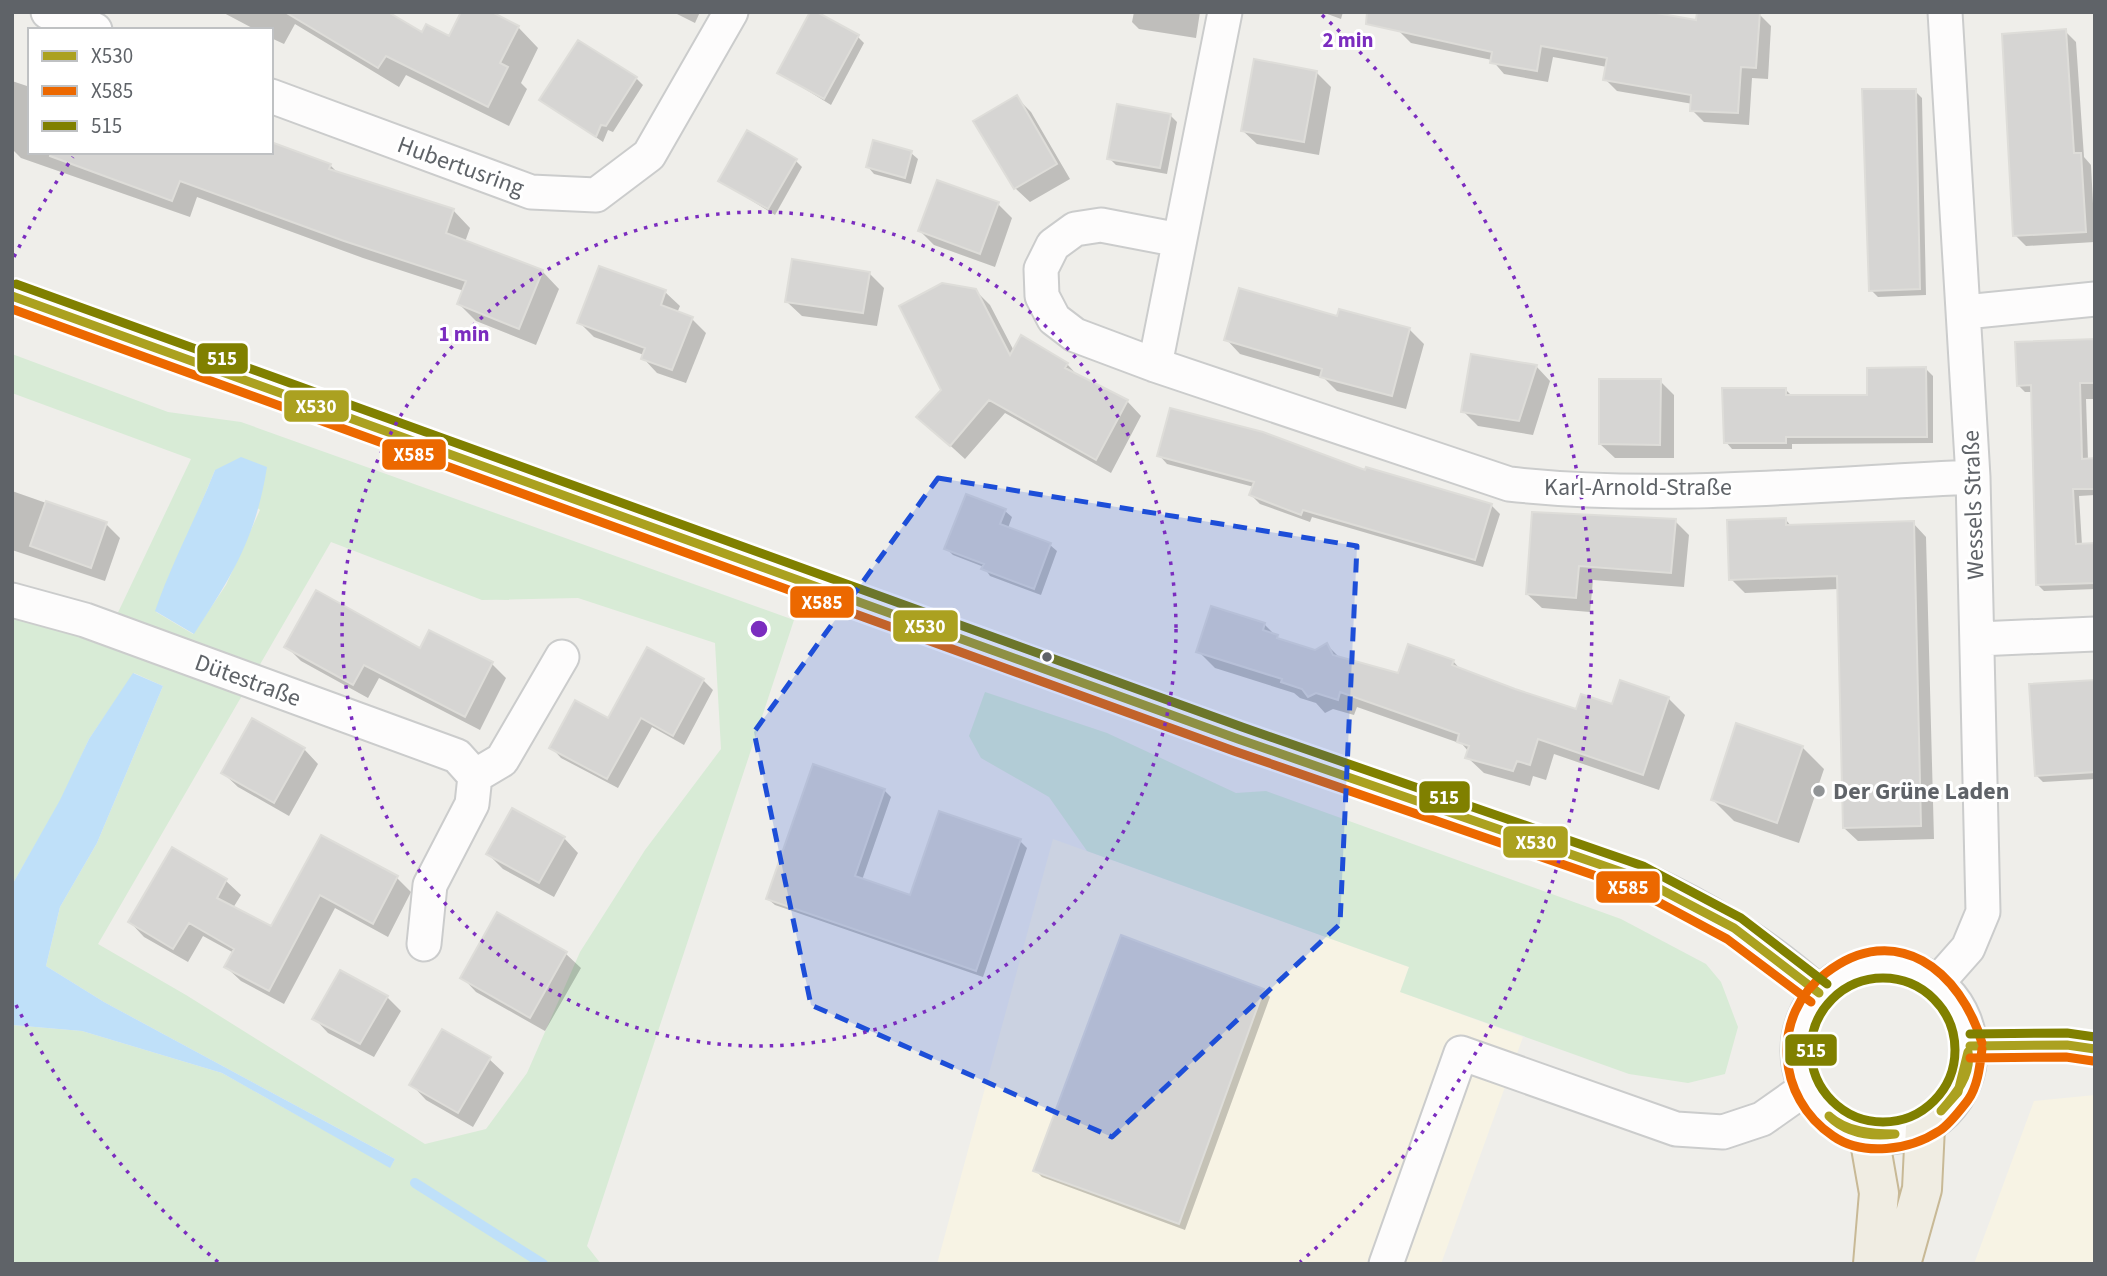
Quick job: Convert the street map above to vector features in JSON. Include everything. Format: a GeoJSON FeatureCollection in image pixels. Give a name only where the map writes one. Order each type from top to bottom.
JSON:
{"type":"FeatureCollection","features":[{"type":"Feature","properties":{"kind":"highway"},"geometry":{"type":"LineString","coordinates":[[1901,1264],[1922,1189],[1925,1127]]}},
{"type":"Feature","properties":{"kind":"highway"},"geometry":{"type":"LineString","coordinates":[[1868,1136],[1879,1193],[1873,1264]]}},
{"type":"Feature","properties":{"kind":"street"},"geometry":{"type":"LineString","coordinates":[[48,12],[90,28]]}},
{"type":"Feature","properties":{"kind":"street","name":"Hubertusring"},"geometry":{"type":"LineString","coordinates":[[273,97],[531,192],[596,195],[649,155],[731,12]]}},
{"type":"Feature","properties":{"kind":"street"},"geometry":{"type":"LineString","coordinates":[[1155,365],[1225,12]]}},
{"type":"Feature","properties":{"kind":"street","name":"Wessels Straße"},"geometry":{"type":"LineString","coordinates":[[1937,983],[1968,948],[1983,912],[1973,477],[1945,12]]}},
{"type":"Feature","properties":{"kind":"street","name":"Karl-Arnold-Straße"},"geometry":{"type":"LineString","coordinates":[[1179,240],[1101,225],[1075,229],[1054,245],[1041,269],[1042,296],[1054,319],[1075,335],[1155,365],[1509,484],[1565,490],[1633,492],[1973,477]]}},
{"type":"Feature","properties":{"kind":"street"},"geometry":{"type":"LineString","coordinates":[[12,296],[1238,739],[1639,878],[1693,902],[1736,928],[1784,961],[1819,993]]}},
{"type":"Feature","properties":{"kind":"street"},"geometry":{"type":"LineString","coordinates":[[1965,312],[2095,299]]}},
{"type":"Feature","properties":{"kind":"street","name":"Dütestraße"},"geometry":{"type":"LineString","coordinates":[[12,600],[85,620],[457,756],[475,776]]}},
{"type":"Feature","properties":{"kind":"street"},"geometry":{"type":"LineString","coordinates":[[1978,639],[2095,634]]}},
{"type":"Feature","properties":{"kind":"street"},"geometry":{"type":"LineString","coordinates":[[424,944],[430,885],[472,804],[475,776],[502,760],[562,657]]}},
{"type":"Feature","properties":{"kind":"street"},"geometry":{"type":"LineString","coordinates":[[1889,965],[1914,970],[1937,983],[1954,1001],[1965,1022],[1970,1046],[1968,1070],[1959,1093],[1945,1112],[1925,1127],[1898,1136],[1868,1136],[1831,1120],[1806,1088],[1798,1065],[1798,1039],[1806,1014],[1819,993],[1839,977],[1863,967],[1889,965]]}},
{"type":"Feature","properties":{"kind":"street"},"geometry":{"type":"LineString","coordinates":[[1970,1046],[2067,1045],[2095,1049]]}},
{"type":"Feature","properties":{"kind":"street"},"geometry":{"type":"LineString","coordinates":[[1386,1264],[1461,1053],[1676,1129],[1723,1132],[1762,1119],[1806,1088]]}},
{"type":"Feature","properties":{"kind":"highlighted area"},"geometry":{"type":"Polygon","coordinates":[[[938,478],[1357,546],[1340,924],[1112,1137],[811,1005],[754,732],[938,478]]]}},
{"type":"Feature","properties":{"kind":"shaded area"},"geometry":{"type":"Polygon","coordinates":[[[1053,839],[1409,967],[1401,992],[1523,1037],[1441,1264],[937,1264],[1053,839]]]}},
{"type":"Feature","properties":{"kind":"shaded area"},"geometry":{"type":"Polygon","coordinates":[[[2095,1095],[2095,1264],[1974,1264],[2034,1101],[2095,1095]]]}},
{"type":"Feature","properties":{"kind":"green space"},"geometry":{"type":"Polygon","coordinates":[[[12,354],[168,412],[241,422],[794,620],[587,1246],[601,1264],[12,1264],[12,1025],[82,1031],[222,1073],[390,1167],[395,1159],[104,1002],[46,966],[60,907],[97,843],[163,686],[134,673],[89,739],[61,800],[12,885],[12,614],[103,644],[191,459],[12,393],[12,354]],[[215,470],[156,612],[193,634],[226,585],[260,510],[215,470]],[[331,542],[98,944],[186,995],[425,1144],[486,1129],[527,1073],[580,952],[645,850],[721,749],[715,643],[578,598],[482,600],[331,542]]]}},
{"type":"Feature","properties":{"kind":"green space"},"geometry":{"type":"Polygon","coordinates":[[[985,692],[1107,733],[1236,793],[1266,791],[1621,919],[1706,964],[1721,982],[1738,1027],[1725,1074],[1688,1083],[1629,1074],[1400,992],[1409,967],[1087,851],[1049,797],[981,758],[969,736],[985,692]]]}},
{"type":"Feature","properties":{"kind":"water"},"geometry":{"type":"Polygon","coordinates":[[[241,457],[267,467],[262,492],[241,555],[194,634],[155,611],[215,470],[241,457]]]}},
{"type":"Feature","properties":{"kind":"water"},"geometry":{"type":"Polygon","coordinates":[[[133,673],[163,686],[97,843],[60,907],[46,966],[104,1002],[395,1159],[390,1168],[222,1073],[82,1031],[12,1025],[12,885],[60,800],[89,739],[133,673]]]}},
{"type":"Feature","properties":{"kind":"building"},"geometry":{"type":"Polygon","coordinates":[[[285,12],[388,12],[422,32],[426,24],[449,36],[461,12],[492,12],[519,26],[500,63],[508,67],[488,107],[386,56],[378,68],[285,12]]]}},
{"type":"Feature","properties":{"kind":"building"},"geometry":{"type":"Polygon","coordinates":[[[810,12],[817,12],[859,35],[824,99],[777,73],[810,12]]]}},
{"type":"Feature","properties":{"kind":"building"},"geometry":{"type":"Polygon","coordinates":[[[1367,12],[1651,12],[1696,20],[1697,12],[1760,12],[1756,68],[1741,67],[1738,113],[1690,111],[1691,95],[1603,80],[1607,58],[1541,46],[1537,71],[1490,63],[1492,52],[1366,24],[1367,12]]]}},
{"type":"Feature","properties":{"kind":"building"},"geometry":{"type":"Polygon","coordinates":[[[2066,29],[2074,153],[2081,153],[2086,232],[2013,236],[2002,34],[2066,29]]]}},
{"type":"Feature","properties":{"kind":"building"},"geometry":{"type":"Polygon","coordinates":[[[578,40],[637,77],[606,126],[601,125],[596,137],[539,100],[578,40]]]}},
{"type":"Feature","properties":{"kind":"building"},"geometry":{"type":"Polygon","coordinates":[[[1254,59],[1317,71],[1304,142],[1241,131],[1254,59]]]}},
{"type":"Feature","properties":{"kind":"building"},"geometry":{"type":"Polygon","coordinates":[[[1862,89],[1916,89],[1920,289],[1869,291],[1862,89]]]}},
{"type":"Feature","properties":{"kind":"building"},"geometry":{"type":"Polygon","coordinates":[[[1017,95],[1057,164],[1014,189],[973,121],[1017,95]]]}},
{"type":"Feature","properties":{"kind":"building"},"geometry":{"type":"Polygon","coordinates":[[[1117,104],[1171,114],[1160,168],[1107,159],[1117,104]]]}},
{"type":"Feature","properties":{"kind":"building"},"geometry":{"type":"Polygon","coordinates":[[[747,130],[797,159],[768,209],[718,181],[747,130]]]}},
{"type":"Feature","properties":{"kind":"building"},"geometry":{"type":"Polygon","coordinates":[[[873,140],[912,151],[905,178],[866,167],[873,140]]]}},
{"type":"Feature","properties":{"kind":"building"},"geometry":{"type":"Polygon","coordinates":[[[273,143],[331,164],[329,169],[454,209],[446,233],[543,270],[519,329],[457,304],[466,281],[344,241],[180,181],[172,201],[50,156],[273,154],[273,143]]]}},
{"type":"Feature","properties":{"kind":"building"},"geometry":{"type":"Polygon","coordinates":[[[937,180],[999,202],[980,254],[918,231],[937,180]]]}},
{"type":"Feature","properties":{"kind":"building"},"geometry":{"type":"Polygon","coordinates":[[[792,259],[870,272],[863,313],[785,302],[792,259]]]}},
{"type":"Feature","properties":{"kind":"building"},"geometry":{"type":"Polygon","coordinates":[[[599,266],[666,290],[661,305],[693,317],[672,370],[641,359],[645,348],[577,323],[599,266]]]}},
{"type":"Feature","properties":{"kind":"building"},"geometry":{"type":"Polygon","coordinates":[[[942,283],[976,289],[1010,355],[1021,335],[1068,363],[1065,368],[1128,400],[1096,460],[989,400],[950,446],[916,417],[941,390],[899,306],[942,283]]]}},
{"type":"Feature","properties":{"kind":"building"},"geometry":{"type":"Polygon","coordinates":[[[1239,288],[1337,316],[1339,309],[1410,328],[1392,396],[1320,377],[1322,369],[1224,340],[1239,288]]]}},
{"type":"Feature","properties":{"kind":"building"},"geometry":{"type":"Polygon","coordinates":[[[2095,339],[2095,383],[2080,383],[2082,459],[2095,458],[2095,489],[2073,489],[2076,544],[2095,543],[2095,583],[2036,585],[2031,385],[2017,386],[2015,342],[2095,339]]]}},
{"type":"Feature","properties":{"kind":"building"},"geometry":{"type":"Polygon","coordinates":[[[1471,354],[1537,365],[1519,421],[1461,412],[1471,354]]]}},
{"type":"Feature","properties":{"kind":"building"},"geometry":{"type":"Polygon","coordinates":[[[1926,367],[1927,437],[1786,437],[1786,443],[1724,443],[1722,388],[1786,388],[1786,395],[1867,395],[1867,368],[1926,367]]]}},
{"type":"Feature","properties":{"kind":"building"},"geometry":{"type":"Polygon","coordinates":[[[1599,379],[1661,379],[1660,445],[1599,444],[1599,379]]]}},
{"type":"Feature","properties":{"kind":"building"},"geometry":{"type":"Polygon","coordinates":[[[1170,408],[1263,432],[1365,470],[1366,467],[1492,504],[1475,560],[1303,510],[1301,515],[1249,495],[1254,482],[1157,456],[1170,408]]]}},
{"type":"Feature","properties":{"kind":"building"},"geometry":{"type":"Polygon","coordinates":[[[966,494],[1006,509],[1000,524],[1051,543],[1034,589],[981,569],[984,564],[944,549],[966,494]]]}},
{"type":"Feature","properties":{"kind":"building"},"geometry":{"type":"Polygon","coordinates":[[[46,501],[107,522],[91,568],[30,546],[46,501]]]}},
{"type":"Feature","properties":{"kind":"building"},"geometry":{"type":"Polygon","coordinates":[[[1532,512],[1676,519],[1671,573],[1579,566],[1576,598],[1526,594],[1532,512]]]}},
{"type":"Feature","properties":{"kind":"building"},"geometry":{"type":"Polygon","coordinates":[[[1786,518],[1786,525],[1914,521],[1921,826],[1843,828],[1837,576],[1729,580],[1727,520],[1786,518]]]}},
{"type":"Feature","properties":{"kind":"building"},"geometry":{"type":"Polygon","coordinates":[[[316,590],[420,648],[429,630],[493,662],[465,717],[364,665],[353,685],[284,647],[316,590]]]}},
{"type":"Feature","properties":{"kind":"building"},"geometry":{"type":"Polygon","coordinates":[[[1211,606],[1265,623],[1263,630],[1278,635],[1277,638],[1315,650],[1327,643],[1333,655],[1398,673],[1408,644],[1454,660],[1452,665],[1576,709],[1581,694],[1612,704],[1620,680],[1669,697],[1643,775],[1538,739],[1530,765],[1517,761],[1513,771],[1465,758],[1469,746],[1457,742],[1459,734],[1340,692],[1338,700],[1316,693],[1308,697],[1302,689],[1281,682],[1282,679],[1196,652],[1211,606]]]}},
{"type":"Feature","properties":{"kind":"building"},"geometry":{"type":"Polygon","coordinates":[[[647,647],[704,679],[673,736],[641,718],[607,779],[549,748],[575,700],[608,718],[647,647]]]}},
{"type":"Feature","properties":{"kind":"building"},"geometry":{"type":"Polygon","coordinates":[[[2095,680],[2095,772],[2035,776],[2029,684],[2095,680]]]}},
{"type":"Feature","properties":{"kind":"building"},"geometry":{"type":"Polygon","coordinates":[[[252,718],[305,748],[274,803],[221,773],[252,718]]]}},
{"type":"Feature","properties":{"kind":"building"},"geometry":{"type":"Polygon","coordinates":[[[1736,723],[1803,746],[1777,823],[1711,800],[1736,723]]]}},
{"type":"Feature","properties":{"kind":"building"},"geometry":{"type":"Polygon","coordinates":[[[813,764],[885,789],[855,876],[910,895],[939,811],[1021,839],[976,971],[766,899],[813,764]]]}},
{"type":"Feature","properties":{"kind":"building"},"geometry":{"type":"Polygon","coordinates":[[[512,808],[565,837],[539,883],[486,854],[512,808]]]}},
{"type":"Feature","properties":{"kind":"building"},"geometry":{"type":"Polygon","coordinates":[[[321,835],[398,876],[373,924],[320,895],[269,991],[224,967],[234,949],[189,923],[173,949],[128,922],[172,847],[227,879],[217,898],[271,926],[321,835]]]}},
{"type":"Feature","properties":{"kind":"building"},"geometry":{"type":"Polygon","coordinates":[[[497,912],[567,952],[530,1018],[460,978],[497,912]]]}},
{"type":"Feature","properties":{"kind":"building"},"geometry":{"type":"Polygon","coordinates":[[[1121,935],[1264,989],[1179,1224],[1033,1171],[1121,935]]]}},
{"type":"Feature","properties":{"kind":"building"},"geometry":{"type":"Polygon","coordinates":[[[340,970],[388,996],[360,1044],[312,1019],[340,970]]]}},
{"type":"Feature","properties":{"kind":"building"},"geometry":{"type":"Polygon","coordinates":[[[442,1029],[491,1057],[458,1113],[409,1085],[442,1029]]]}},
{"type":"Feature","properties":{"kind":"waterway"},"geometry":{"type":"LineString","coordinates":[[415,1183],[543,1264]]}},
{"type":"Feature","properties":{"kind":"transit line","name":"515"},"geometry":{"type":"LineString","coordinates":[[16,284],[1242,727],[1643,866],[1741,918],[1827,984]]}},
{"type":"Feature","properties":{"kind":"transit line","name":"X530"},"geometry":{"type":"LineString","coordinates":[[12,296],[1238,739],[1639,878],[1734,928],[1819,993]]}},
{"type":"Feature","properties":{"kind":"transit line","name":"X585"},"geometry":{"type":"LineString","coordinates":[[12,309],[1234,751],[1634,889],[1727,939],[1811,1002]]}},
{"type":"Feature","properties":{"kind":"transit line","name":"X585"},"geometry":{"type":"LineString","coordinates":[[1982,1043],[1959,994],[1942,975],[1922,961],[1901,952],[1877,951],[1852,958],[1826,973],[1808,991],[1795,1011],[1787,1056],[1791,1079],[1800,1100],[1814,1120],[1845,1143],[1872,1149],[1914,1143],[1927,1138],[1951,1121],[1974,1088],[1982,1049]]}},
{"type":"Feature","properties":{"kind":"transit line","name":"515"},"geometry":{"type":"LineString","coordinates":[[1883,978],[1911,983],[1934,999],[1950,1022],[1955,1050],[1950,1078],[1934,1101],[1911,1117],[1883,1122],[1855,1117],[1832,1101],[1816,1078],[1811,1050],[1816,1022],[1832,999],[1855,983],[1883,978]]}},
{"type":"Feature","properties":{"kind":"transit line","name":"515"},"geometry":{"type":"LineString","coordinates":[[1970,1034],[2067,1033],[2095,1037]]}},
{"type":"Feature","properties":{"kind":"transit line","name":"X530"},"geometry":{"type":"LineString","coordinates":[[1970,1046],[2067,1045],[2095,1049]]}},
{"type":"Feature","properties":{"kind":"transit line","name":"X530"},"geometry":{"type":"LineString","coordinates":[[1941,1111],[1958,1092],[1968,1052]]}},
{"type":"Feature","properties":{"kind":"transit line","name":"X530"},"geometry":{"type":"LineString","coordinates":[[1941,1111],[1965,1077],[1968,1052]]}},
{"type":"Feature","properties":{"kind":"transit line","name":"X585"},"geometry":{"type":"LineString","coordinates":[[1970,1058],[2066,1057],[2093,1061]]}},
{"type":"Feature","properties":{"kind":"transit line","name":"X530"},"geometry":{"type":"LineString","coordinates":[[1829,1116],[1852,1129],[1895,1134]]}},
{"type":"Feature","properties":{"kind":"transit line","name":"X530"},"geometry":{"type":"LineString","coordinates":[[1829,1116],[1843,1127],[1859,1133],[1895,1134]]}},
{"type":"Feature","properties":{"kind":"place","name":"Der Grüne Laden"},"geometry":{"type":"Point","coordinates":[1819,791]}}]}
